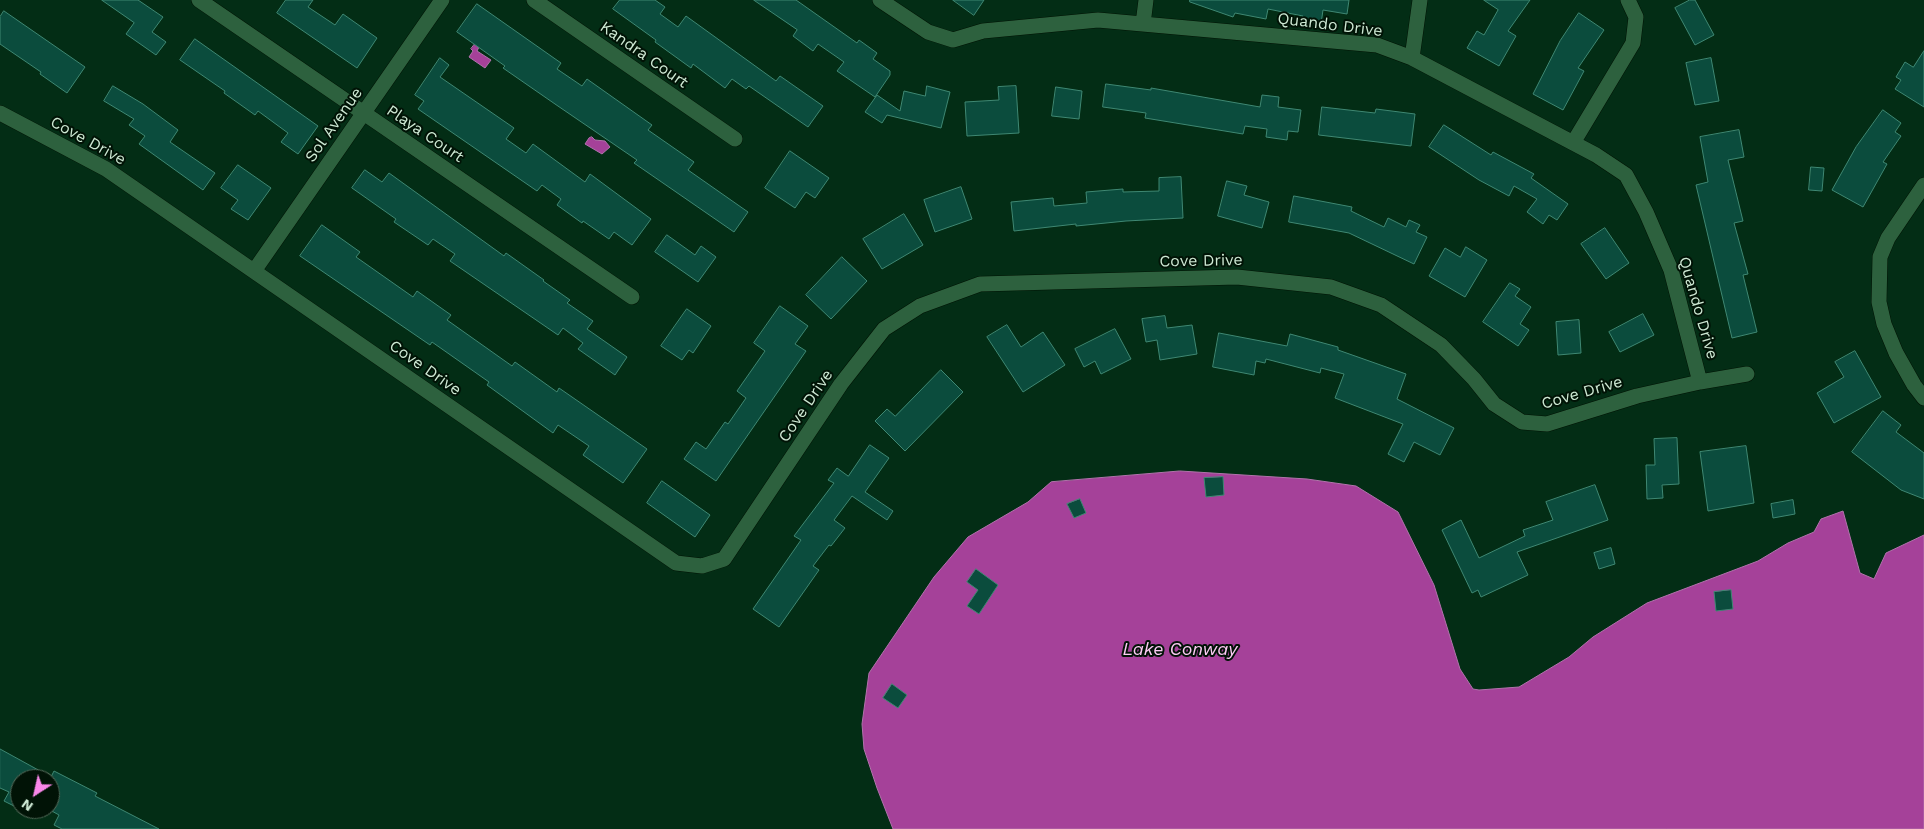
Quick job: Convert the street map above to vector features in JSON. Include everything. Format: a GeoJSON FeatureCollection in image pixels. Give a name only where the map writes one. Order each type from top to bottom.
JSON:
{"type":"FeatureCollection","features":[{"type":"Feature","properties":{"kind":"street","name":"Playa Court"},"geometry":{"type":"LineString","coordinates":[[199,0],[632,297]]}},
{"type":"Feature","properties":{"kind":"street","name":"Sol Avenue"},"geometry":{"type":"LineString","coordinates":[[254,271],[442,0]]}},
{"type":"Feature","properties":{"kind":"street","name":"Kandra Court"},"geometry":{"type":"LineString","coordinates":[[534,0],[735,139]]}},
{"type":"Feature","properties":{"kind":"street","name":"Quando Drive"},"geometry":{"type":"LineString","coordinates":[[880,0],[928,32],[953,40],[983,31],[1098,20],[1377,45],[1412,58],[1596,155],[1626,175],[1646,212],[1671,270],[1700,382]]}},
{"type":"Feature","properties":{"kind":"street"},"geometry":{"type":"LineString","coordinates":[[1143,24],[1146,0]]}},
{"type":"Feature","properties":{"kind":"street"},"geometry":{"type":"LineString","coordinates":[[1412,58],[1420,0]]}},
{"type":"Feature","properties":{"kind":"street"},"geometry":{"type":"LineString","coordinates":[[1573,143],[1633,43],[1636,17],[1628,0]]}},
{"type":"Feature","properties":{"kind":"street","name":"Cove Drive"},"geometry":{"type":"LineString","coordinates":[[0,113],[106,169],[676,563],[702,566],[724,560],[841,384],[884,329],[920,306],[980,284],[1237,277],[1331,287],[1381,305],[1441,345],[1474,379],[1494,404],[1522,422],[1547,424],[1637,396],[1747,374]]}},
{"type":"Feature","properties":{"kind":"street"},"geometry":{"type":"LineString","coordinates":[[1924,185],[1888,238],[1880,257],[1879,302],[1884,324],[1896,353],[1914,385],[1924,398]]}},
{"type":"Feature","properties":{"kind":"water"},"geometry":{"type":"Polygon","coordinates":[[[475,44],[479,47],[477,51],[491,60],[485,68],[469,57],[473,51],[471,49],[475,44]]]}},
{"type":"Feature","properties":{"kind":"water"},"geometry":{"type":"Polygon","coordinates":[[[592,137],[595,140],[605,141],[610,147],[602,154],[585,144],[592,137]]]}},
{"type":"Feature","properties":{"kind":"water","name":"Lake Conway"},"geometry":{"type":"Polygon","coordinates":[[[1180,471],[1307,479],[1356,486],[1398,512],[1434,585],[1460,669],[1473,689],[1479,690],[1519,687],[1569,657],[1593,637],[1647,603],[1758,561],[1788,543],[1814,532],[1821,519],[1843,511],[1860,573],[1874,579],[1886,553],[1924,535],[1924,829],[893,829],[864,749],[862,724],[869,673],[934,577],[968,537],[1028,502],[1051,482],[1180,471]]]}},
{"type":"Feature","properties":{"kind":"building"},"geometry":{"type":"Polygon","coordinates":[[[102,0],[138,0],[163,17],[152,32],[166,42],[156,55],[126,34],[134,23],[102,0]]]}},
{"type":"Feature","properties":{"kind":"building"},"geometry":{"type":"Polygon","coordinates":[[[286,0],[313,0],[308,7],[335,25],[343,14],[377,38],[357,68],[277,13],[286,0]]]}},
{"type":"Feature","properties":{"kind":"building"},"geometry":{"type":"Polygon","coordinates":[[[620,0],[655,0],[665,7],[660,14],[678,27],[686,16],[776,81],[780,76],[823,106],[808,127],[749,86],[746,89],[732,79],[725,88],[693,64],[691,68],[613,9],[620,0]]]}},
{"type":"Feature","properties":{"kind":"building"},"geometry":{"type":"Polygon","coordinates":[[[754,0],[796,0],[857,43],[859,40],[877,53],[873,59],[890,71],[890,75],[875,97],[837,71],[844,62],[818,44],[813,51],[793,36],[797,30],[754,0]]]}},
{"type":"Feature","properties":{"kind":"building"},"geometry":{"type":"Polygon","coordinates":[[[953,0],[984,0],[974,15],[953,0]]]}},
{"type":"Feature","properties":{"kind":"building"},"geometry":{"type":"Polygon","coordinates":[[[1190,0],[1349,0],[1347,14],[1323,10],[1321,24],[1302,21],[1303,16],[1268,9],[1266,19],[1235,13],[1233,17],[1190,2],[1190,0]]]}},
{"type":"Feature","properties":{"kind":"building"},"geometry":{"type":"Polygon","coordinates":[[[1484,0],[1530,0],[1508,31],[1516,36],[1499,66],[1467,48],[1477,31],[1484,35],[1498,10],[1484,0]]]}},
{"type":"Feature","properties":{"kind":"building"},"geometry":{"type":"Polygon","coordinates":[[[1690,0],[1695,0],[1714,35],[1695,45],[1675,8],[1690,0]]]}},
{"type":"Feature","properties":{"kind":"building"},"geometry":{"type":"Polygon","coordinates":[[[477,4],[561,63],[557,69],[582,86],[587,79],[652,125],[648,130],[694,162],[688,170],[748,212],[734,232],[634,163],[637,160],[503,68],[505,66],[457,32],[477,4]]]}},
{"type":"Feature","properties":{"kind":"building"},"geometry":{"type":"Polygon","coordinates":[[[4,11],[85,67],[67,93],[40,74],[41,72],[0,44],[0,17],[4,11]]]}},
{"type":"Feature","properties":{"kind":"building"},"geometry":{"type":"Polygon","coordinates":[[[1579,13],[1604,30],[1578,68],[1584,71],[1563,110],[1533,94],[1560,41],[1579,13]]]}},
{"type":"Feature","properties":{"kind":"building"},"geometry":{"type":"Polygon","coordinates":[[[195,39],[318,126],[298,154],[281,142],[288,133],[258,111],[255,115],[224,93],[225,91],[180,60],[195,39]]]}},
{"type":"Feature","properties":{"kind":"building"},"geometry":{"type":"Polygon","coordinates":[[[1924,51],[1924,107],[1895,89],[1901,80],[1896,77],[1905,62],[1913,67],[1924,51]]]}},
{"type":"Feature","properties":{"kind":"building"},"geometry":{"type":"Polygon","coordinates":[[[440,58],[449,65],[440,77],[514,128],[506,139],[526,153],[533,144],[585,182],[590,174],[651,219],[632,245],[614,232],[609,239],[583,221],[582,223],[557,205],[561,199],[542,185],[537,191],[418,109],[424,101],[415,95],[440,58]]]}},
{"type":"Feature","properties":{"kind":"building"},"geometry":{"type":"Polygon","coordinates":[[[1711,58],[1719,101],[1695,105],[1686,63],[1711,58]]]}},
{"type":"Feature","properties":{"kind":"building"},"geometry":{"type":"Polygon","coordinates":[[[1106,84],[1151,90],[1151,88],[1260,107],[1262,95],[1279,97],[1278,107],[1301,110],[1298,132],[1288,131],[1287,140],[1266,137],[1267,129],[1245,126],[1243,134],[1145,118],[1146,113],[1103,107],[1106,84]]]}},
{"type":"Feature","properties":{"kind":"building"},"geometry":{"type":"Polygon","coordinates":[[[113,86],[143,104],[178,130],[170,142],[215,173],[203,190],[139,144],[145,136],[129,125],[134,119],[104,101],[113,86]]]}},
{"type":"Feature","properties":{"kind":"building"},"geometry":{"type":"Polygon","coordinates":[[[927,86],[950,92],[941,128],[887,115],[882,123],[865,112],[877,95],[900,111],[904,91],[925,96],[927,86]]]}},
{"type":"Feature","properties":{"kind":"building"},"geometry":{"type":"Polygon","coordinates":[[[1016,86],[1019,133],[967,136],[965,102],[999,100],[998,87],[1016,86]]]}},
{"type":"Feature","properties":{"kind":"building"},"geometry":{"type":"Polygon","coordinates":[[[1056,87],[1082,91],[1079,119],[1052,116],[1056,87]]]}},
{"type":"Feature","properties":{"kind":"building"},"geometry":{"type":"Polygon","coordinates":[[[1322,107],[1375,113],[1376,109],[1415,114],[1411,146],[1319,135],[1322,107]]]}},
{"type":"Feature","properties":{"kind":"building"},"geometry":{"type":"Polygon","coordinates":[[[1883,110],[1901,123],[1895,132],[1901,136],[1883,162],[1887,164],[1863,207],[1832,190],[1856,147],[1883,110]]]}},
{"type":"Feature","properties":{"kind":"building"},"geometry":{"type":"Polygon","coordinates":[[[1444,125],[1491,155],[1493,152],[1534,174],[1531,178],[1568,204],[1557,220],[1549,215],[1543,224],[1527,212],[1537,199],[1514,186],[1509,196],[1479,180],[1429,147],[1444,125]]]}},
{"type":"Feature","properties":{"kind":"building"},"geometry":{"type":"Polygon","coordinates":[[[1739,130],[1744,157],[1728,160],[1743,221],[1734,223],[1748,274],[1743,275],[1757,332],[1732,338],[1696,185],[1708,182],[1700,137],[1739,130]]]}},
{"type":"Feature","properties":{"kind":"building"},"geometry":{"type":"Polygon","coordinates":[[[790,151],[829,178],[815,198],[806,192],[795,208],[765,188],[790,151]]]}},
{"type":"Feature","properties":{"kind":"building"},"geometry":{"type":"Polygon","coordinates":[[[238,165],[271,188],[248,220],[231,209],[238,200],[221,188],[238,165]]]}},
{"type":"Feature","properties":{"kind":"building"},"geometry":{"type":"Polygon","coordinates":[[[1811,167],[1824,168],[1822,191],[1809,190],[1811,167]]]}},
{"type":"Feature","properties":{"kind":"building"},"geometry":{"type":"Polygon","coordinates":[[[365,170],[382,182],[389,173],[504,256],[506,253],[570,300],[567,303],[593,321],[587,329],[627,357],[615,375],[578,349],[583,343],[563,328],[558,335],[450,261],[455,254],[433,239],[428,245],[394,222],[396,219],[352,188],[365,170]]]}},
{"type":"Feature","properties":{"kind":"building"},"geometry":{"type":"Polygon","coordinates":[[[1181,177],[1183,218],[1076,226],[1076,224],[1014,231],[1011,202],[1053,198],[1054,206],[1087,203],[1086,192],[1123,189],[1123,192],[1159,191],[1159,178],[1181,177]]]}},
{"type":"Feature","properties":{"kind":"building"},"geometry":{"type":"Polygon","coordinates":[[[1227,181],[1247,186],[1244,195],[1269,202],[1262,228],[1218,216],[1227,181]]]}},
{"type":"Feature","properties":{"kind":"building"},"geometry":{"type":"Polygon","coordinates":[[[961,187],[972,219],[935,232],[924,200],[961,187]]]}},
{"type":"Feature","properties":{"kind":"building"},"geometry":{"type":"Polygon","coordinates":[[[1294,196],[1352,207],[1351,211],[1384,227],[1388,218],[1406,227],[1409,220],[1420,225],[1416,232],[1427,237],[1414,264],[1349,233],[1289,222],[1294,196]]]}},
{"type":"Feature","properties":{"kind":"building"},"geometry":{"type":"Polygon","coordinates":[[[904,214],[923,245],[882,269],[863,239],[904,214]]]}},
{"type":"Feature","properties":{"kind":"building"},"geometry":{"type":"Polygon","coordinates":[[[322,225],[360,252],[356,257],[413,297],[417,291],[451,315],[447,320],[512,366],[515,362],[557,392],[559,388],[647,449],[623,483],[583,455],[589,446],[558,425],[553,433],[487,385],[489,382],[432,342],[430,345],[300,256],[322,225]]]}},
{"type":"Feature","properties":{"kind":"building"},"geometry":{"type":"Polygon","coordinates":[[[1605,228],[1629,263],[1606,279],[1581,244],[1605,228]]]}},
{"type":"Feature","properties":{"kind":"building"},"geometry":{"type":"Polygon","coordinates":[[[667,235],[695,255],[701,246],[716,257],[698,282],[655,252],[667,235]]]}},
{"type":"Feature","properties":{"kind":"building"},"geometry":{"type":"Polygon","coordinates":[[[1466,247],[1487,260],[1465,297],[1429,276],[1445,248],[1460,257],[1466,247]]]}},
{"type":"Feature","properties":{"kind":"building"},"geometry":{"type":"Polygon","coordinates":[[[842,257],[867,281],[831,319],[806,295],[842,257]]]}},
{"type":"Feature","properties":{"kind":"building"},"geometry":{"type":"Polygon","coordinates":[[[1510,283],[1520,289],[1515,296],[1531,307],[1520,324],[1529,330],[1518,346],[1483,322],[1510,283]]]}},
{"type":"Feature","properties":{"kind":"building"},"geometry":{"type":"Polygon","coordinates":[[[780,306],[808,326],[795,344],[806,351],[716,481],[684,459],[696,442],[706,449],[725,422],[728,424],[746,398],[737,391],[765,351],[754,343],[780,306]]]}},
{"type":"Feature","properties":{"kind":"building"},"geometry":{"type":"Polygon","coordinates":[[[687,309],[711,326],[693,353],[689,350],[682,360],[661,346],[687,309]]]}},
{"type":"Feature","properties":{"kind":"building"},"geometry":{"type":"Polygon","coordinates":[[[1643,314],[1654,335],[1620,352],[1609,332],[1643,314]]]}},
{"type":"Feature","properties":{"kind":"building"},"geometry":{"type":"Polygon","coordinates":[[[1165,316],[1167,328],[1192,325],[1197,354],[1160,360],[1157,340],[1146,342],[1142,319],[1165,316]]]}},
{"type":"Feature","properties":{"kind":"building"},"geometry":{"type":"Polygon","coordinates":[[[1579,320],[1581,353],[1558,355],[1556,322],[1579,320]]]}},
{"type":"Feature","properties":{"kind":"building"},"geometry":{"type":"Polygon","coordinates":[[[1007,325],[1021,347],[1043,332],[1065,365],[1023,392],[987,337],[1007,325]]]}},
{"type":"Feature","properties":{"kind":"building"},"geometry":{"type":"Polygon","coordinates":[[[1115,329],[1131,359],[1101,374],[1095,361],[1084,367],[1075,349],[1115,329]]]}},
{"type":"Feature","properties":{"kind":"building"},"geometry":{"type":"Polygon","coordinates":[[[1219,333],[1287,346],[1290,334],[1338,347],[1338,350],[1406,374],[1397,399],[1454,428],[1440,455],[1414,442],[1404,462],[1388,454],[1403,424],[1335,398],[1344,374],[1321,368],[1320,373],[1266,359],[1265,363],[1256,361],[1254,375],[1213,367],[1219,333]]]}},
{"type":"Feature","properties":{"kind":"building"},"geometry":{"type":"Polygon","coordinates":[[[1855,351],[1881,397],[1834,423],[1817,393],[1844,377],[1835,362],[1855,351]]]}},
{"type":"Feature","properties":{"kind":"building"},"geometry":{"type":"Polygon","coordinates":[[[941,370],[963,392],[905,451],[875,421],[887,409],[895,416],[941,370]]]}},
{"type":"Feature","properties":{"kind":"building"},"geometry":{"type":"Polygon","coordinates":[[[1883,411],[1901,425],[1896,432],[1924,453],[1924,499],[1901,490],[1852,452],[1883,411]]]}},
{"type":"Feature","properties":{"kind":"building"},"geometry":{"type":"Polygon","coordinates":[[[1677,438],[1679,484],[1662,485],[1663,498],[1647,499],[1646,465],[1655,465],[1654,439],[1677,438]]]}},
{"type":"Feature","properties":{"kind":"building"},"geometry":{"type":"Polygon","coordinates":[[[870,445],[889,458],[865,492],[893,511],[887,520],[852,496],[834,520],[845,528],[813,566],[819,570],[779,627],[753,609],[801,540],[794,536],[834,483],[828,480],[837,468],[848,476],[870,445]]]}},
{"type":"Feature","properties":{"kind":"building"},"geometry":{"type":"Polygon","coordinates":[[[1746,446],[1754,503],[1708,511],[1700,452],[1746,446]]]}},
{"type":"Feature","properties":{"kind":"building"},"geometry":{"type":"Polygon","coordinates":[[[1223,477],[1224,495],[1206,497],[1204,478],[1223,477]]]}},
{"type":"Feature","properties":{"kind":"building"},"geometry":{"type":"Polygon","coordinates":[[[662,481],[710,515],[695,537],[647,503],[662,481]]]}},
{"type":"Feature","properties":{"kind":"building"},"geometry":{"type":"Polygon","coordinates":[[[1595,485],[1608,520],[1517,552],[1528,575],[1481,597],[1478,590],[1472,593],[1442,530],[1461,520],[1479,558],[1525,536],[1523,530],[1553,520],[1546,502],[1595,485]]]}},
{"type":"Feature","properties":{"kind":"building"},"geometry":{"type":"Polygon","coordinates":[[[1080,499],[1086,513],[1074,518],[1067,504],[1080,499]]]}},
{"type":"Feature","properties":{"kind":"building"},"geometry":{"type":"Polygon","coordinates":[[[1793,500],[1795,514],[1773,518],[1771,504],[1793,500]]]}},
{"type":"Feature","properties":{"kind":"building"},"geometry":{"type":"Polygon","coordinates":[[[1611,548],[1615,564],[1599,569],[1594,553],[1611,548]]]}},
{"type":"Feature","properties":{"kind":"building"},"geometry":{"type":"Polygon","coordinates":[[[976,569],[998,585],[979,614],[967,606],[978,590],[967,582],[976,569]]]}},
{"type":"Feature","properties":{"kind":"building"},"geometry":{"type":"Polygon","coordinates":[[[1731,590],[1733,609],[1716,611],[1714,592],[1731,590]]]}},
{"type":"Feature","properties":{"kind":"building"},"geometry":{"type":"Polygon","coordinates":[[[892,684],[907,695],[898,708],[883,698],[892,684]]]}},
{"type":"Feature","properties":{"kind":"building"},"geometry":{"type":"Polygon","coordinates":[[[0,749],[36,769],[10,769],[10,804],[4,801],[9,792],[0,788],[0,749]]]}},
{"type":"Feature","properties":{"kind":"building"},"geometry":{"type":"Polygon","coordinates":[[[60,774],[97,793],[95,796],[159,829],[62,829],[54,825],[57,819],[60,819],[60,774]]]}}]}
